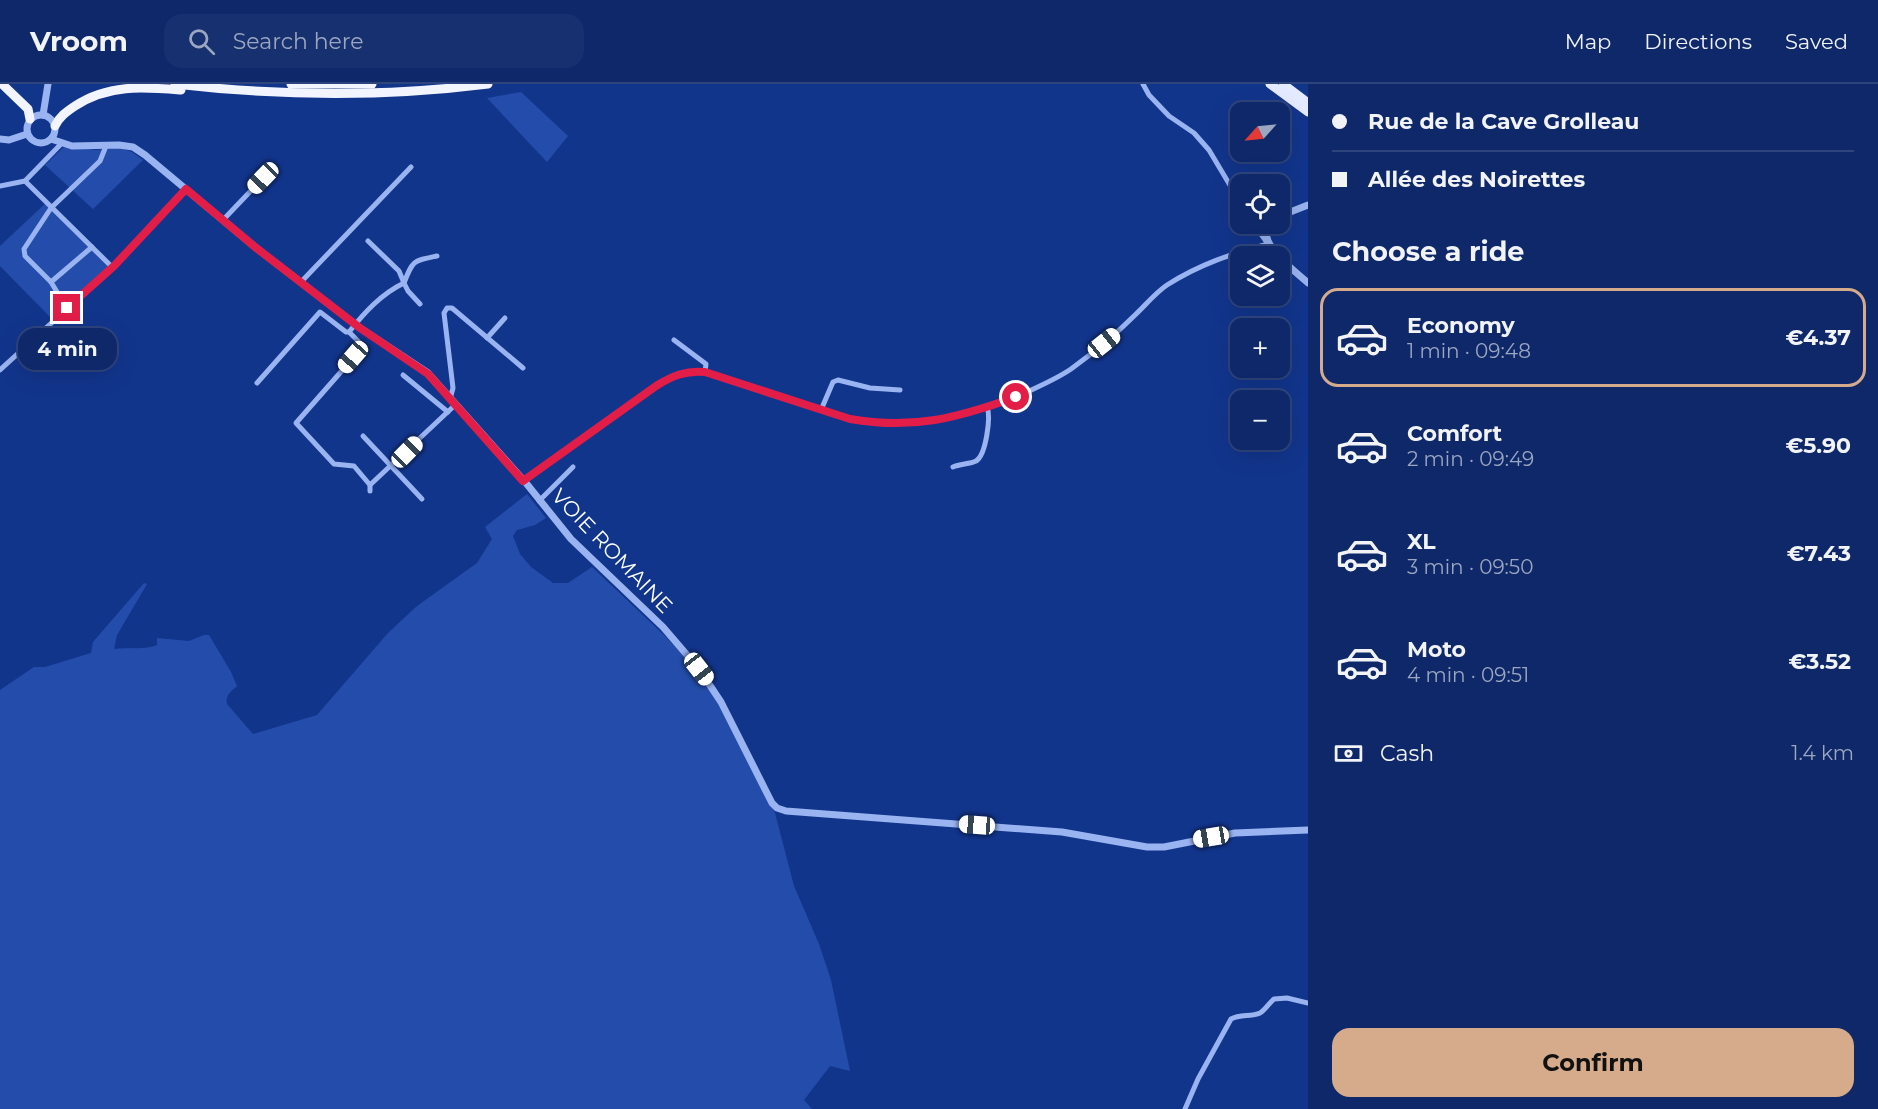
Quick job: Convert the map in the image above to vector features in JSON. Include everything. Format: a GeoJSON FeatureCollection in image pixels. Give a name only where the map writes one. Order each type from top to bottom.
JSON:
{"type":"FeatureCollection","features":[{"type":"Feature","properties":{"kind":"highway"},"geometry":{"type":"LineString","coordinates":[[2,84],[28,109],[30,119]]}},
{"type":"Feature","properties":{"kind":"highway"},"geometry":{"type":"LineString","coordinates":[[175,84],[292,93],[431,90],[488,84]]}},
{"type":"Feature","properties":{"kind":"highway"},"geometry":{"type":"LineString","coordinates":[[291,84],[372,84]]}},
{"type":"Feature","properties":{"kind":"highway"},"geometry":{"type":"LineString","coordinates":[[55,126],[64,114],[86,99],[102,92],[140,87],[210,92],[221,89]]}},
{"type":"Feature","properties":{"kind":"main road"},"geometry":{"type":"LineString","coordinates":[[1270,84],[1308,112]]}},
{"type":"Feature","properties":{"kind":"main road"},"geometry":{"type":"LineString","coordinates":[[1283,84],[1308,103]]}},
{"type":"Feature","properties":{"kind":"street"},"geometry":{"type":"LineString","coordinates":[[43,115],[48,84]]}},
{"type":"Feature","properties":{"kind":"street"},"geometry":{"type":"LineString","coordinates":[[1143,84],[1149,95],[1169,116],[1194,133],[1209,150],[1230,185]]}},
{"type":"Feature","properties":{"kind":"street"},"geometry":{"type":"LineString","coordinates":[[43,115],[51,118],[55,130],[48,142],[38,143],[27,134],[26,126],[34,116],[43,115]]}},
{"type":"Feature","properties":{"kind":"street"},"geometry":{"type":"LineString","coordinates":[[0,139],[9,140],[27,134]]}},
{"type":"Feature","properties":{"kind":"street","name":"VOIE ROMAINE"},"geometry":{"type":"LineString","coordinates":[[51,139],[72,146],[133,147],[355,323],[390,349],[420,367],[523,481],[571,539],[663,627],[699,669],[721,702],[772,803],[780,809],[1076,834],[1147,847],[1164,847],[1235,833],[1304,830]]}},
{"type":"Feature","properties":{"kind":"street"},"geometry":{"type":"LineString","coordinates":[[0,186],[25,181],[62,143]]}},
{"type":"Feature","properties":{"kind":"street"},"geometry":{"type":"LineString","coordinates":[[60,297],[51,282],[25,256],[24,249],[51,208],[100,161],[106,146]]}},
{"type":"Feature","properties":{"kind":"street"},"geometry":{"type":"LineString","coordinates":[[302,282],[411,167]]}},
{"type":"Feature","properties":{"kind":"street"},"geometry":{"type":"LineString","coordinates":[[223,220],[263,178],[266,168]]}},
{"type":"Feature","properties":{"kind":"street"},"geometry":{"type":"LineString","coordinates":[[25,181],[112,267]]}},
{"type":"Feature","properties":{"kind":"street"},"geometry":{"type":"LineString","coordinates":[[0,370],[112,267],[186,189]]}},
{"type":"Feature","properties":{"kind":"street"},"geometry":{"type":"LineString","coordinates":[[1290,212],[1308,205]]}},
{"type":"Feature","properties":{"kind":"street"},"geometry":{"type":"LineString","coordinates":[[1261,234],[1268,244],[1308,283]]}},
{"type":"Feature","properties":{"kind":"street"},"geometry":{"type":"LineString","coordinates":[[1266,234],[1268,244]]}},
{"type":"Feature","properties":{"kind":"street"},"geometry":{"type":"LineString","coordinates":[[368,241],[399,271],[408,291],[420,304]]}},
{"type":"Feature","properties":{"kind":"street"},"geometry":{"type":"LineString","coordinates":[[523,481],[670,377],[684,372],[705,372],[850,419],[894,424],[930,422],[987,407],[1016,397],[1070,370],[1120,329],[1165,286],[1205,263],[1268,244]]}},
{"type":"Feature","properties":{"kind":"street"},"geometry":{"type":"LineString","coordinates":[[51,282],[92,247]]}},
{"type":"Feature","properties":{"kind":"street"},"geometry":{"type":"LineString","coordinates":[[349,332],[355,323],[388,291],[404,283],[411,266],[417,261],[437,256]]}},
{"type":"Feature","properties":{"kind":"street"},"geometry":{"type":"LineString","coordinates":[[257,383],[320,312],[349,332],[362,345],[361,349],[296,423],[334,464],[354,466],[370,488],[448,412],[452,402],[453,388],[444,313],[447,308],[452,308],[523,368]]}},
{"type":"Feature","properties":{"kind":"street"},"geometry":{"type":"LineString","coordinates":[[487,338],[505,318]]}},
{"type":"Feature","properties":{"kind":"street"},"geometry":{"type":"LineString","coordinates":[[674,340],[705,364],[705,372]]}},
{"type":"Feature","properties":{"kind":"street"},"geometry":{"type":"LineString","coordinates":[[403,375],[448,412]]}},
{"type":"Feature","properties":{"kind":"street"},"geometry":{"type":"LineString","coordinates":[[821,410],[833,382],[838,380],[870,388],[900,390]]}},
{"type":"Feature","properties":{"kind":"street"},"geometry":{"type":"LineString","coordinates":[[953,467],[976,461],[982,454],[990,416],[987,407]]}},
{"type":"Feature","properties":{"kind":"street"},"geometry":{"type":"LineString","coordinates":[[363,436],[422,499]]}},
{"type":"Feature","properties":{"kind":"street"},"geometry":{"type":"LineString","coordinates":[[539,501],[573,467]]}},
{"type":"Feature","properties":{"kind":"street"},"geometry":{"type":"LineString","coordinates":[[1185,1109],[1198,1079],[1231,1018],[1262,1012],[1274,999],[1287,998],[1308,1003]]}},
{"type":"Feature","properties":{"kind":"shaded area"},"geometry":{"type":"Polygon","coordinates":[[[521,92],[568,136],[547,162],[487,98],[521,92]]]}},
{"type":"Feature","properties":{"kind":"shaded area"},"geometry":{"type":"Polygon","coordinates":[[[64,147],[97,150],[117,147],[132,152],[143,160],[93,209],[45,165],[64,147]]]}},
{"type":"Feature","properties":{"kind":"shaded area"},"geometry":{"type":"Polygon","coordinates":[[[48,201],[113,264],[52,319],[0,266],[0,246],[48,201]]]}},
{"type":"Feature","properties":{"kind":"shaded area"},"geometry":{"type":"Polygon","coordinates":[[[527,494],[546,518],[535,525],[517,530],[513,536],[520,554],[531,567],[553,583],[568,583],[592,567],[665,636],[692,665],[723,711],[775,813],[794,886],[819,944],[831,980],[850,1071],[830,1066],[804,1100],[812,1109],[0,1109],[0,690],[34,667],[45,667],[91,653],[93,642],[144,583],[147,584],[117,635],[114,649],[153,647],[157,645],[157,638],[189,641],[209,635],[237,686],[228,696],[227,704],[253,734],[317,715],[388,633],[417,606],[477,563],[492,539],[485,527],[527,494]]]}},
{"type":"Feature","properties":{"kind":"route"},"geometry":{"type":"LineString","coordinates":[[67,308],[114,266],[186,189],[255,247],[360,328],[420,367],[523,481],[656,386],[684,372],[705,372],[850,419],[871,423],[930,422],[1016,397]]}}]}
